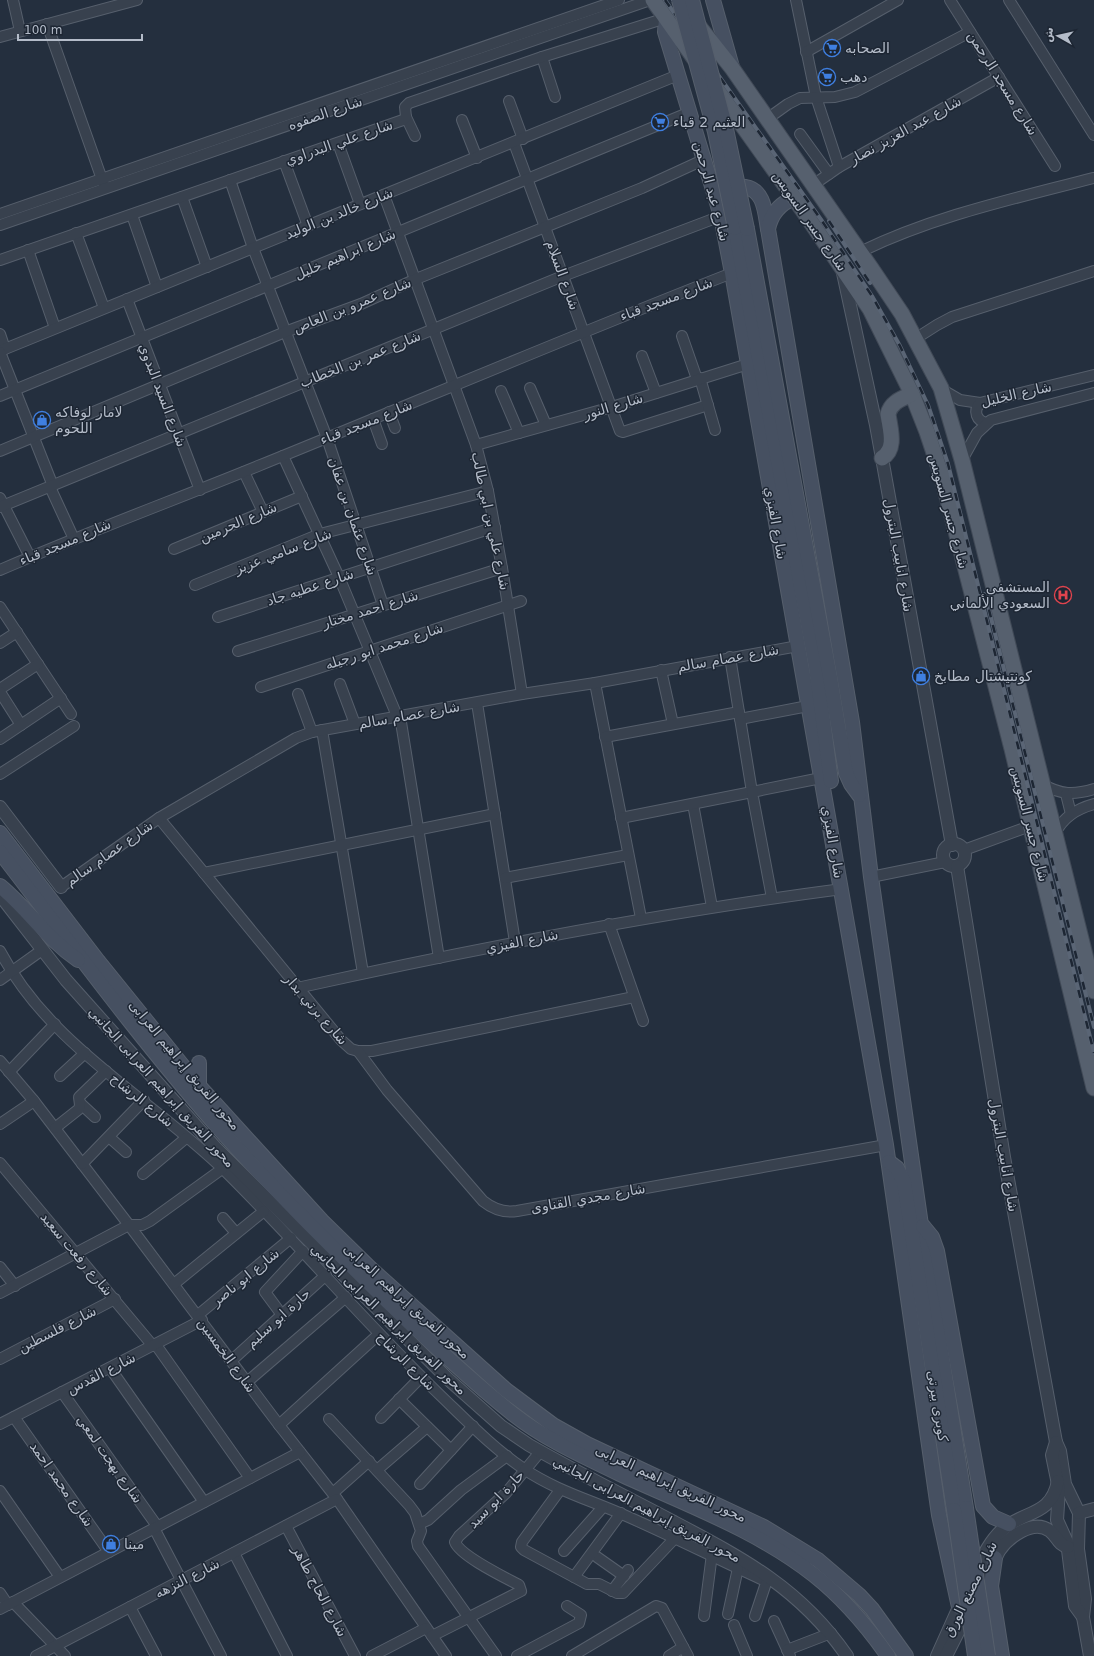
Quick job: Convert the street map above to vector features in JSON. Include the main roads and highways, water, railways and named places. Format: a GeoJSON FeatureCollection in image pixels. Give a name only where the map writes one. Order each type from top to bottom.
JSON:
{"type":"FeatureCollection","features":[{"type":"Feature","properties":{"kind":"main road","name":"شارع جسر السويس"},"geometry":{"type":"LineString","coordinates":[[653,0],[842,266],[870,309],[912,394],[942,477],[1094,1088]]}},
{"type":"Feature","properties":{"kind":"main road","name":"شارع جسر السويس"},"geometry":{"type":"LineString","coordinates":[[679,0],[732,68],[902,314],[941,388],[962,460],[1054,833],[1091,966],[1094,991]]}},
{"type":"Feature","properties":{"kind":"main road"},"geometry":{"type":"LineString","coordinates":[[679,0],[741,229],[829,669],[846,773],[851,784],[861,797]]}},
{"type":"Feature","properties":{"kind":"main road"},"geometry":{"type":"LineString","coordinates":[[692,0],[726,129],[741,229],[816,667],[832,788],[828,812]]}},
{"type":"Feature","properties":{"kind":"main road"},"geometry":{"type":"LineString","coordinates":[[713,0],[732,68]]}},
{"type":"Feature","properties":{"kind":"main road","name":"شارع عبد الرحمن"},"geometry":{"type":"LineString","coordinates":[[666,18],[665,32],[721,216],[732,273]]}},
{"type":"Feature","properties":{"kind":"main road","name":"كوبرى بيرتى"},"geometry":{"type":"LineString","coordinates":[[721,216],[720,205],[725,195],[734,188],[750,188],[762,199],[852,722],[871,877],[960,1509],[975,1656]]}},
{"type":"Feature","properties":{"kind":"main road"},"geometry":{"type":"LineString","coordinates":[[768,230],[771,218],[778,207],[794,198]]}},
{"type":"Feature","properties":{"kind":"main road","name":"شارع الفيزي"},"geometry":{"type":"LineString","coordinates":[[732,273],[889,1162]]}},
{"type":"Feature","properties":{"kind":"main road"},"geometry":{"type":"LineString","coordinates":[[882,458],[888,452],[892,444],[888,414],[889,410],[894,403],[912,394]]}},
{"type":"Feature","properties":{"kind":"main road","name":"محور الفريق إبراهيم العرابى"},"geometry":{"type":"LineString","coordinates":[[0,833],[98,961],[199,1086],[346,1245],[520,1403],[553,1425],[587,1444],[764,1526],[800,1547],[818,1560],[859,1595],[884,1624],[906,1656]]}},
{"type":"Feature","properties":{"kind":"main road","name":"محور الفريق إبراهيم العرابى"},"geometry":{"type":"LineString","coordinates":[[0,852],[166,1066],[215,1124],[288,1203],[429,1340],[495,1399],[530,1426],[565,1448],[745,1532],[779,1551],[813,1575],[843,1600],[855,1613],[888,1656]]}},
{"type":"Feature","properties":{"kind":"main road"},"geometry":{"type":"LineString","coordinates":[[0,886],[19,904],[50,939],[68,954],[88,966]]}},
{"type":"Feature","properties":{"kind":"main road"},"geometry":{"type":"LineString","coordinates":[[199,1063],[199,1086]]}},
{"type":"Feature","properties":{"kind":"main road"},"geometry":{"type":"LineString","coordinates":[[889,1162],[939,1515],[959,1607]]}},
{"type":"Feature","properties":{"kind":"main road","name":"كوبرى بيرتى"},"geometry":{"type":"LineString","coordinates":[[889,1162],[897,1168],[904,1182],[960,1509],[988,1656]]}},
{"type":"Feature","properties":{"kind":"main road"},"geometry":{"type":"LineString","coordinates":[[921,1225],[932,1237],[937,1251],[983,1506],[992,1517],[1009,1524]]}},
{"type":"Feature","properties":{"kind":"main road"},"geometry":{"type":"LineString","coordinates":[[939,1515],[947,1523],[958,1527],[964,1527],[974,1522],[983,1506]]}},
{"type":"Feature","properties":{"kind":"main road"},"geometry":{"type":"LineString","coordinates":[[995,1558],[991,1586],[1001,1652]]}},
{"type":"Feature","properties":{"kind":"main road"},"geometry":{"type":"LineString","coordinates":[[968,1656],[972,1649],[981,1644],[991,1644],[1001,1652]]}},
{"type":"Feature","properties":{"kind":"railway"},"geometry":{"type":"LineString","coordinates":[[665,0],[822,221],[872,296],[900,346],[928,405],[948,464],[1094,1053]]}},
{"type":"Feature","properties":{"kind":"railway"},"geometry":{"type":"LineString","coordinates":[[673,0],[700,38]]}},
{"type":"Feature","properties":{"kind":"railway"},"geometry":{"type":"LineString","coordinates":[[829,221],[870,283]]}},
{"type":"Feature","properties":{"kind":"railway"},"geometry":{"type":"LineString","coordinates":[[985,594],[1094,1027]]}},
{"type":"Feature","properties":{"kind":"place","name":"الصحابه"},"geometry":{"type":"Point","coordinates":[832,48]}},
{"type":"Feature","properties":{"kind":"place","name":"دهب"},"geometry":{"type":"Point","coordinates":[827,77]}},
{"type":"Feature","properties":{"kind":"place","name":"العثيم 2 قباء"},"geometry":{"type":"Point","coordinates":[660,122]}},
{"type":"Feature","properties":{"kind":"place","name":"لامار لوفاكه اللحوم"},"geometry":{"type":"Point","coordinates":[42,420]}},
{"type":"Feature","properties":{"kind":"place","name":"المستشفى السعودي الألماني"},"geometry":{"type":"Point","coordinates":[1063,595]}},
{"type":"Feature","properties":{"kind":"place","name":"كونتيشتال مطابخ"},"geometry":{"type":"Point","coordinates":[921,676]}},
{"type":"Feature","properties":{"kind":"place","name":"مينا"},"geometry":{"type":"Point","coordinates":[111,1544]}}]}
